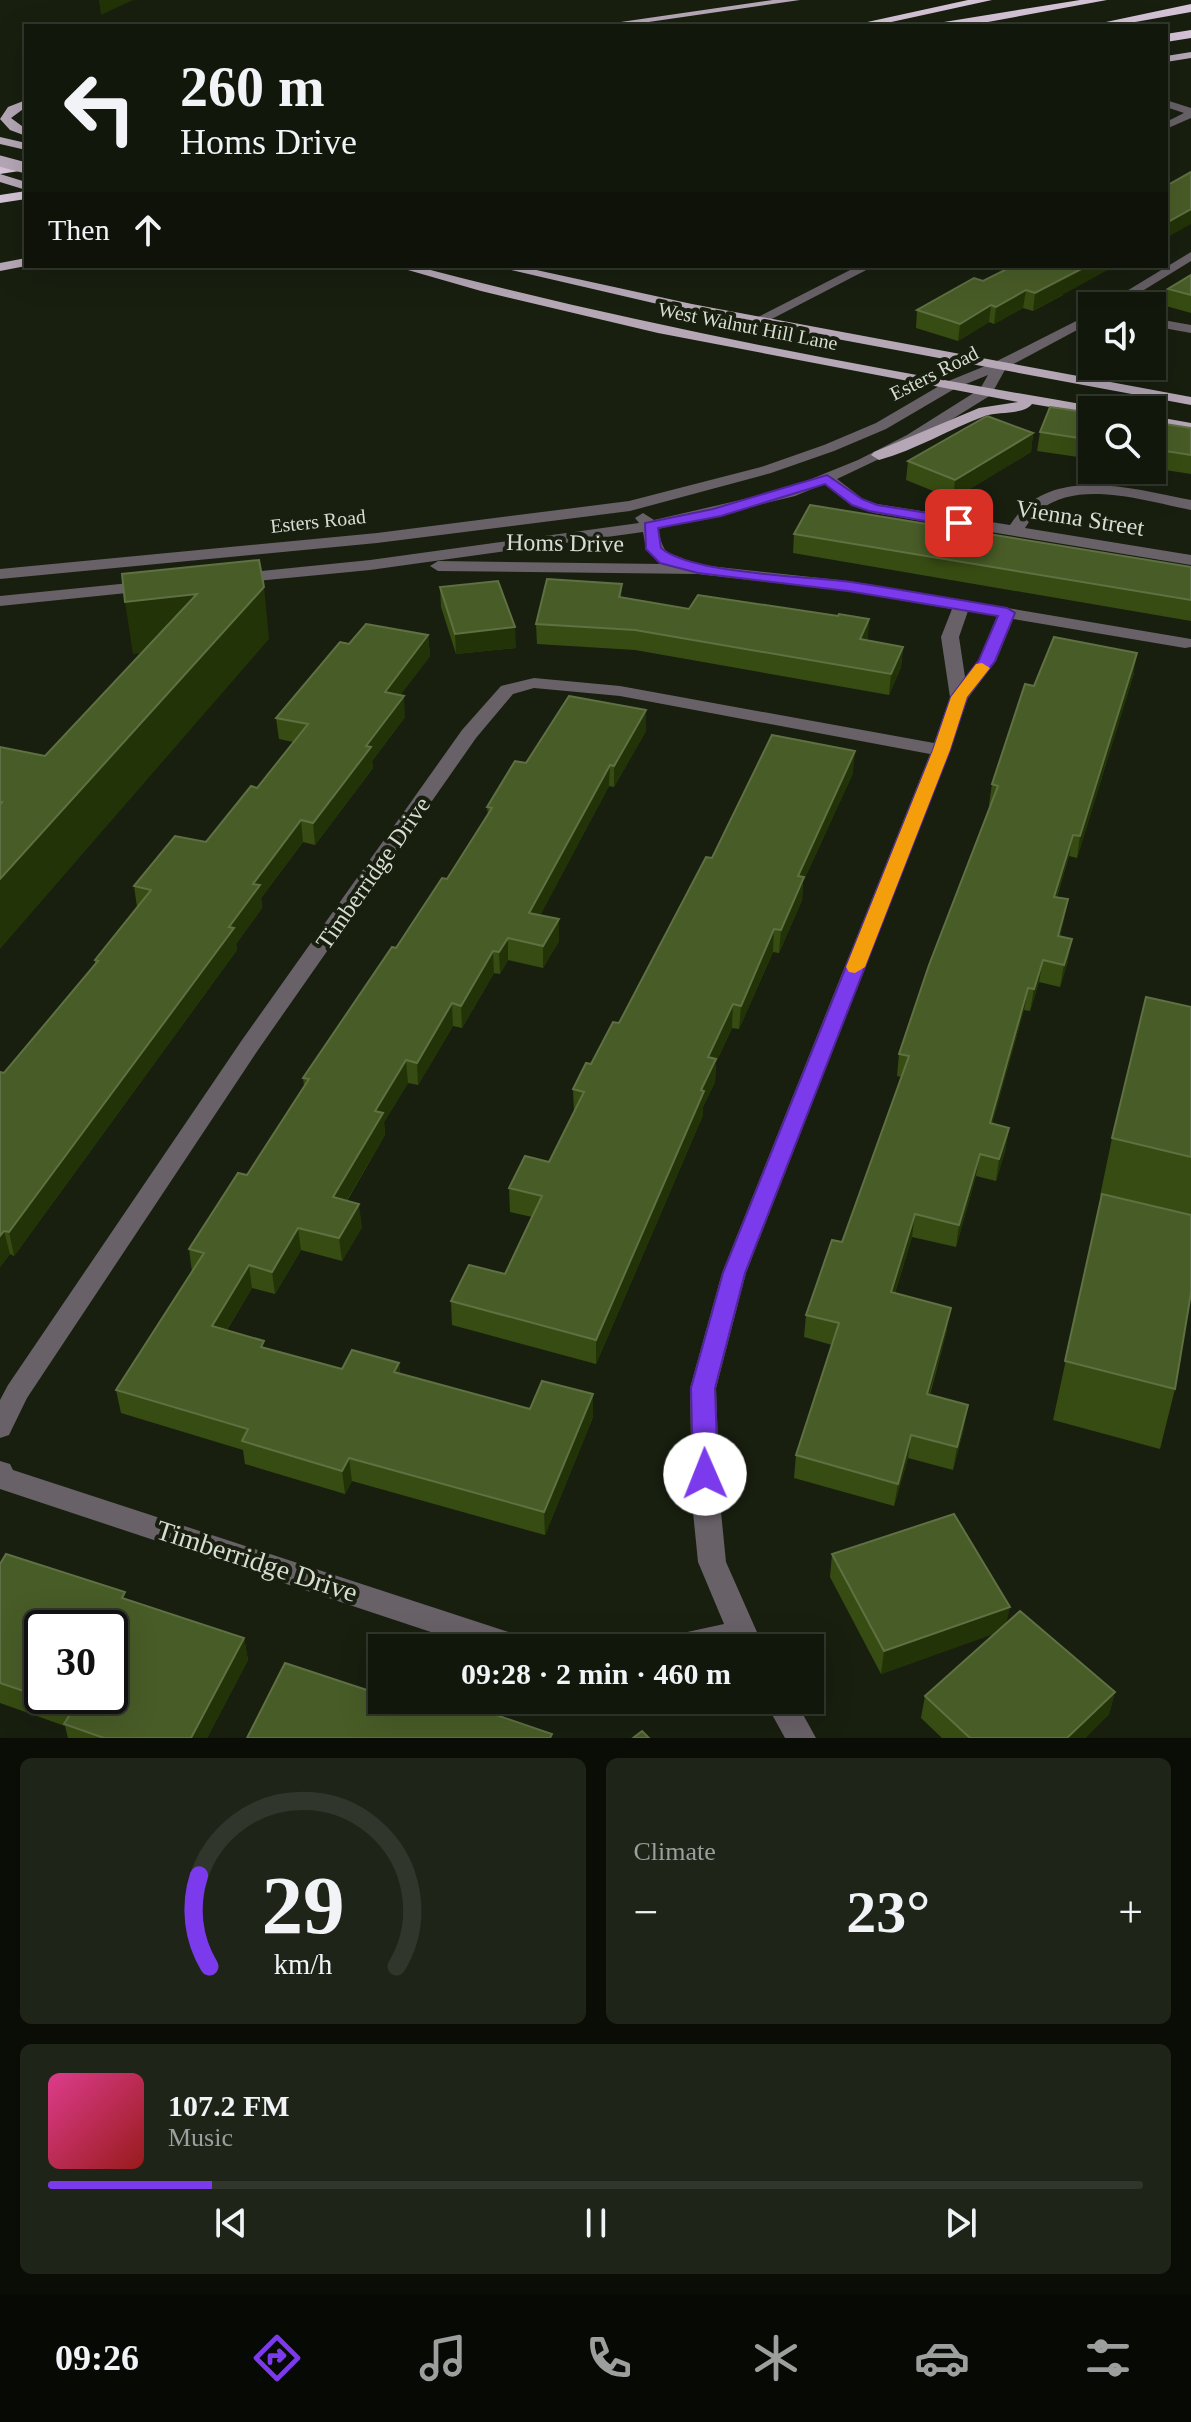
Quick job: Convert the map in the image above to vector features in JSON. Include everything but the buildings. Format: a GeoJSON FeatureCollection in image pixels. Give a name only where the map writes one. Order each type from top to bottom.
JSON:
{"type":"FeatureCollection","features":[{"type":"Feature","properties":{"kind":"highway"},"geometry":{"type":"LineString","coordinates":[[865,24],[986,0]]}},
{"type":"Feature","properties":{"kind":"highway"},"geometry":{"type":"LineString","coordinates":[[956,24],[1101,0]]}},
{"type":"Feature","properties":{"kind":"highway"},"geometry":{"type":"LineString","coordinates":[[1104,24],[1191,8]]}},
{"type":"Feature","properties":{"kind":"highway"},"geometry":{"type":"LineString","coordinates":[[1168,38],[1191,34]]}},
{"type":"Feature","properties":{"kind":"highway"},"geometry":{"type":"LineString","coordinates":[[0,170],[24,167]]}},
{"type":"Feature","properties":{"kind":"highway"},"geometry":{"type":"LineString","coordinates":[[0,199],[24,195]]}},
{"type":"Feature","properties":{"kind":"main road"},"geometry":{"type":"LineString","coordinates":[[613,24],[795,0]]}},
{"type":"Feature","properties":{"kind":"main road"},"geometry":{"type":"LineString","coordinates":[[1168,59],[1191,55]]}},
{"type":"Feature","properties":{"kind":"main road"},"geometry":{"type":"LineString","coordinates":[[0,101],[24,100]]}},
{"type":"Feature","properties":{"kind":"main road"},"geometry":{"type":"LineString","coordinates":[[20,131],[5,118],[24,101]]}},
{"type":"Feature","properties":{"kind":"main road"},"geometry":{"type":"LineString","coordinates":[[0,140],[24,146]]}},
{"type":"Feature","properties":{"kind":"main road"},"geometry":{"type":"LineString","coordinates":[[0,161],[24,167]]}},
{"type":"Feature","properties":{"kind":"main road"},"geometry":{"type":"LineString","coordinates":[[0,178],[24,185]]}},
{"type":"Feature","properties":{"kind":"main road"},"geometry":{"type":"LineString","coordinates":[[0,267],[24,262]]}},
{"type":"Feature","properties":{"kind":"main road","name":"West Walnut Hill Lane"},"geometry":{"type":"LineString","coordinates":[[407,268],[507,296],[639,325],[1078,408]]}},
{"type":"Feature","properties":{"kind":"main road","name":"West Walnut Hill Lane"},"geometry":{"type":"LineString","coordinates":[[509,268],[692,308],[1191,401]]}},
{"type":"Feature","properties":{"kind":"main road"},"geometry":{"type":"LineString","coordinates":[[507,296],[537,288],[643,306],[692,308]]}},
{"type":"Feature","properties":{"kind":"main road"},"geometry":{"type":"LineString","coordinates":[[879,455],[984,411],[1019,405],[1069,406]]}},
{"type":"Feature","properties":{"kind":"main road"},"geometry":{"type":"LineString","coordinates":[[1166,423],[1191,427]]}},
{"type":"Feature","properties":{"kind":"street"},"geometry":{"type":"LineString","coordinates":[[1168,104],[1191,113]]}},
{"type":"Feature","properties":{"kind":"street"},"geometry":{"type":"LineString","coordinates":[[1168,125],[1191,113]]}},
{"type":"Feature","properties":{"kind":"street"},"geometry":{"type":"LineString","coordinates":[[1132,292],[1191,256]]}},
{"type":"Feature","properties":{"kind":"street"},"geometry":{"type":"LineString","coordinates":[[759,320],[864,268]]}},
{"type":"Feature","properties":{"kind":"street"},"geometry":{"type":"LineString","coordinates":[[1000,365],[1078,324]]}},
{"type":"Feature","properties":{"kind":"street"},"geometry":{"type":"LineString","coordinates":[[1166,325],[1191,329]]}},
{"type":"Feature","properties":{"kind":"street","name":"Esters Road"},"geometry":{"type":"LineString","coordinates":[[0,574],[377,538],[630,506],[766,470],[829,448],[881,426],[951,385],[1000,365]]}},
{"type":"Feature","properties":{"kind":"street","name":"Esters Road"},"geometry":{"type":"LineString","coordinates":[[216,580],[370,565],[650,526],[716,513],[827,479],[879,455],[986,392],[1000,365]]}},
{"type":"Feature","properties":{"kind":"street","name":"Vienna Street"},"geometry":{"type":"LineString","coordinates":[[827,479],[857,502],[874,508],[1191,560]]}},
{"type":"Feature","properties":{"kind":"street"},"geometry":{"type":"LineString","coordinates":[[1014,532],[1020,514],[1056,491],[1089,489],[1191,505]]}},
{"type":"Feature","properties":{"kind":"street"},"geometry":{"type":"LineString","coordinates":[[630,506],[650,526],[654,549],[666,560],[698,569]]}},
{"type":"Feature","properties":{"kind":"street","name":"Homs Drive"},"geometry":{"type":"LineString","coordinates":[[370,565],[698,569],[848,586],[1185,643]]}},
{"type":"Feature","properties":{"kind":"street"},"geometry":{"type":"LineString","coordinates":[[61,568],[63,595]]}},
{"type":"Feature","properties":{"kind":"street"},"geometry":{"type":"LineString","coordinates":[[0,601],[170,584]]}},
{"type":"Feature","properties":{"kind":"street"},"geometry":{"type":"LineString","coordinates":[[959,697],[950,637],[962,605]]}},
{"type":"Feature","properties":{"kind":"street"},"geometry":{"type":"LineString","coordinates":[[742,1634],[712,1562],[706,1502],[703,1388],[734,1273],[941,750],[959,697],[987,661],[1007,613]]}},
{"type":"Feature","properties":{"kind":"street","name":"Timberridge Drive"},"geometry":{"type":"LineString","coordinates":[[0,1427],[17,1392],[250,1045],[469,734],[507,690],[534,683],[620,691],[941,750]]}},
{"type":"Feature","properties":{"kind":"street","name":"Timberridge Drive"},"geometry":{"type":"LineString","coordinates":[[0,1472],[1,1478],[475,1634]]}},
{"type":"Feature","properties":{"kind":"street"},"geometry":{"type":"LineString","coordinates":[[787,1714],[801,1738]]}},
{"type":"Feature","properties":{"kind":"slow traffic"},"geometry":{"type":"LineString","coordinates":[[855,967],[959,697],[982,668]]}},
{"type":"Feature","properties":{"kind":"route"},"geometry":{"type":"LineString","coordinates":[[705,1474],[703,1388],[734,1273],[941,750],[959,697],[987,661],[1007,613],[848,586],[698,569],[666,560],[654,549],[650,526],[716,513],[827,479],[857,502],[874,508],[959,523]]}}]}
